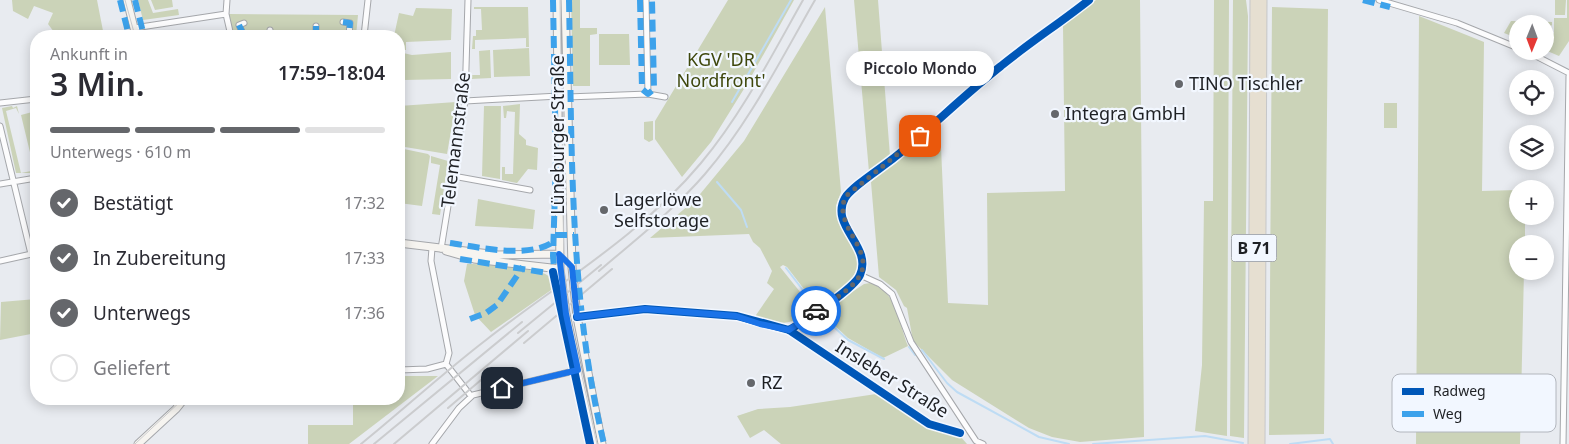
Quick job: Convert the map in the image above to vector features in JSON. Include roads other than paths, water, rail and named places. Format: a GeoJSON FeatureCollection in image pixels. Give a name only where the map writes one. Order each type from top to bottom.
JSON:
{"type":"FeatureCollection","features":[{"type":"Feature","properties":{"kind":"highway"},"geometry":{"type":"LineString","coordinates":[[1249,0],[1251,45],[1255,51]]}},
{"type":"Feature","properties":{"kind":"highway","name":"B 71"},"geometry":{"type":"LineString","coordinates":[[1253,444],[1255,0]]}},
{"type":"Feature","properties":{"kind":"highway","name":"B 71"},"geometry":{"type":"LineString","coordinates":[[1260,444],[1262,0]]}},
{"type":"Feature","properties":{"kind":"main road"},"geometry":{"type":"LineString","coordinates":[[127,0],[134,28]]}},
{"type":"Feature","properties":{"kind":"main road","name":"Lüneburger Straße"},"geometry":{"type":"LineString","coordinates":[[557,0],[560,269],[566,314],[594,444]]}},
{"type":"Feature","properties":{"kind":"main road","name":"Lüneburger Straße"},"geometry":{"type":"LineString","coordinates":[[565,0],[572,267],[577,317],[602,444]]}},
{"type":"Feature","properties":{"kind":"main road"},"geometry":{"type":"LineString","coordinates":[[405,245],[507,256],[559,254],[572,267]]}},
{"type":"Feature","properties":{"kind":"main road"},"geometry":{"type":"LineString","coordinates":[[441,249],[466,257],[560,269],[571,253]]}},
{"type":"Feature","properties":{"kind":"main road"},"geometry":{"type":"LineString","coordinates":[[138,444],[179,405]]}},
{"type":"Feature","properties":{"kind":"street"},"geometry":{"type":"LineString","coordinates":[[227,0],[226,14],[230,30]]}},
{"type":"Feature","properties":{"kind":"street"},"geometry":{"type":"LineString","coordinates":[[365,30],[368,0]]}},
{"type":"Feature","properties":{"kind":"street","name":"Telemannstraße"},"geometry":{"type":"LineString","coordinates":[[441,249],[465,101],[468,0]]}},
{"type":"Feature","properties":{"kind":"street"},"geometry":{"type":"LineString","coordinates":[[646,0],[648,94]]}},
{"type":"Feature","properties":{"kind":"street"},"geometry":{"type":"LineString","coordinates":[[789,330],[852,285],[860,275],[862,255],[842,214],[842,205],[848,194],[895,157],[1000,66],[1089,0]]}},
{"type":"Feature","properties":{"kind":"street"},"geometry":{"type":"LineString","coordinates":[[1379,0],[1462,25],[1509,44]]}},
{"type":"Feature","properties":{"kind":"street"},"geometry":{"type":"LineString","coordinates":[[134,28],[226,14]]}},
{"type":"Feature","properties":{"kind":"street"},"geometry":{"type":"LineString","coordinates":[[343,22],[350,23],[349,30]]}},
{"type":"Feature","properties":{"kind":"street"},"geometry":{"type":"LineString","coordinates":[[242,30],[240,25],[244,23]]}},
{"type":"Feature","properties":{"kind":"street"},"geometry":{"type":"LineString","coordinates":[[1543,60],[1569,74],[1563,444]]}},
{"type":"Feature","properties":{"kind":"street"},"geometry":{"type":"LineString","coordinates":[[567,97],[648,94],[665,97]]}},
{"type":"Feature","properties":{"kind":"street"},"geometry":{"type":"LineString","coordinates":[[465,101],[559,96]]}},
{"type":"Feature","properties":{"kind":"street"},"geometry":{"type":"LineString","coordinates":[[0,103],[30,100]]}},
{"type":"Feature","properties":{"kind":"street"},"geometry":{"type":"LineString","coordinates":[[0,126],[12,182],[30,241]]}},
{"type":"Feature","properties":{"kind":"street"},"geometry":{"type":"LineString","coordinates":[[453,176],[530,190]]}},
{"type":"Feature","properties":{"kind":"street"},"geometry":{"type":"LineString","coordinates":[[0,184],[30,179]]}},
{"type":"Feature","properties":{"kind":"street"},"geometry":{"type":"LineString","coordinates":[[432,248],[431,261],[449,353],[446,364]]}},
{"type":"Feature","properties":{"kind":"street"},"geometry":{"type":"LineString","coordinates":[[0,261],[30,255]]}},
{"type":"Feature","properties":{"kind":"street"},"geometry":{"type":"LineString","coordinates":[[860,275],[880,284],[892,294],[911,342],[976,441],[983,444]]}},
{"type":"Feature","properties":{"kind":"street","name":"Insleber Straße"},"geometry":{"type":"LineString","coordinates":[[577,317],[645,309],[736,316],[760,324],[789,330],[929,424],[960,433]]}},
{"type":"Feature","properties":{"kind":"street"},"geometry":{"type":"LineString","coordinates":[[405,370],[427,369],[446,364]]}},
{"type":"Feature","properties":{"kind":"street"},"geometry":{"type":"LineString","coordinates":[[446,364],[471,396]]}},
{"type":"Feature","properties":{"kind":"street"},"geometry":{"type":"LineString","coordinates":[[432,444],[452,416],[471,396],[578,370]]}},
{"type":"Feature","properties":{"kind":"waterway"},"geometry":{"type":"LineString","coordinates":[[732,102],[791,0]]}},
{"type":"Feature","properties":{"kind":"waterway"},"geometry":{"type":"LineString","coordinates":[[717,182],[741,210],[747,227]]}},
{"type":"Feature","properties":{"kind":"waterway"},"geometry":{"type":"LineString","coordinates":[[786,268],[815,306]]}},
{"type":"Feature","properties":{"kind":"waterway"},"geometry":{"type":"LineString","coordinates":[[821,315],[848,340],[884,359]]}},
{"type":"Feature","properties":{"kind":"waterway"},"geometry":{"type":"LineString","coordinates":[[909,347],[915,355]]}},
{"type":"Feature","properties":{"kind":"waterway"},"geometry":{"type":"LineString","coordinates":[[922,350],[947,383],[957,392],[1039,437],[1069,444]]}},
{"type":"Feature","properties":{"kind":"waterway"},"geometry":{"type":"LineString","coordinates":[[1093,444],[1205,436],[1243,443]]}},
{"type":"Feature","properties":{"kind":"waterway"},"geometry":{"type":"LineString","coordinates":[[1290,444],[1330,439],[1333,444]]}},
{"type":"Feature","properties":{"kind":"tram line"},"geometry":{"type":"LineString","coordinates":[[125,0],[133,30]]}},
{"type":"Feature","properties":{"kind":"tram line"},"geometry":{"type":"LineString","coordinates":[[560,0],[564,271],[570,322],[597,444]]}},
{"type":"Feature","properties":{"kind":"tram line"},"geometry":{"type":"LineString","coordinates":[[135,444],[177,405]]}},
{"type":"Feature","properties":{"kind":"railway"},"geometry":{"type":"LineString","coordinates":[[361,444],[470,353],[626,236],[678,189],[730,125],[756,84],[803,0]]}},
{"type":"Feature","properties":{"kind":"railway"},"geometry":{"type":"LineString","coordinates":[[599,271],[680,200],[721,154],[751,112],[815,0]]}},
{"type":"Feature","properties":{"kind":"railway"},"geometry":{"type":"LineString","coordinates":[[518,333],[601,265]]}},
{"type":"Feature","properties":{"kind":"railway"},"geometry":{"type":"LineString","coordinates":[[524,343],[612,269]]}},
{"type":"Feature","properties":{"kind":"railway"},"geometry":{"type":"LineString","coordinates":[[374,444],[522,322]]}},
{"type":"Feature","properties":{"kind":"railway"},"geometry":{"type":"LineString","coordinates":[[394,444],[528,331]]}},
{"type":"Feature","properties":{"kind":"railway"},"geometry":{"type":"LineString","coordinates":[[448,408],[488,374]]}},
{"type":"Feature","properties":{"kind":"place","name":"TINO Tischler"},"geometry":{"type":"Point","coordinates":[1179,84]}},
{"type":"Feature","properties":{"kind":"place","name":"Integra GmbH"},"geometry":{"type":"Point","coordinates":[1055,114]}},
{"type":"Feature","properties":{"kind":"place","name":"Piccolo Mondo"},"geometry":{"type":"Point","coordinates":[920,136]}},
{"type":"Feature","properties":{"kind":"place","name":"Lagerlöwe Selfstorage"},"geometry":{"type":"Point","coordinates":[604,210]}},
{"type":"Feature","properties":{"kind":"place","name":"RZ"},"geometry":{"type":"Point","coordinates":[751,383]}},
{"type":"Feature","properties":{"kind":"park label","name":"KGV 'DR Nordfront'"},"geometry":{"type":"Point","coordinates":[721,70]}}]}
